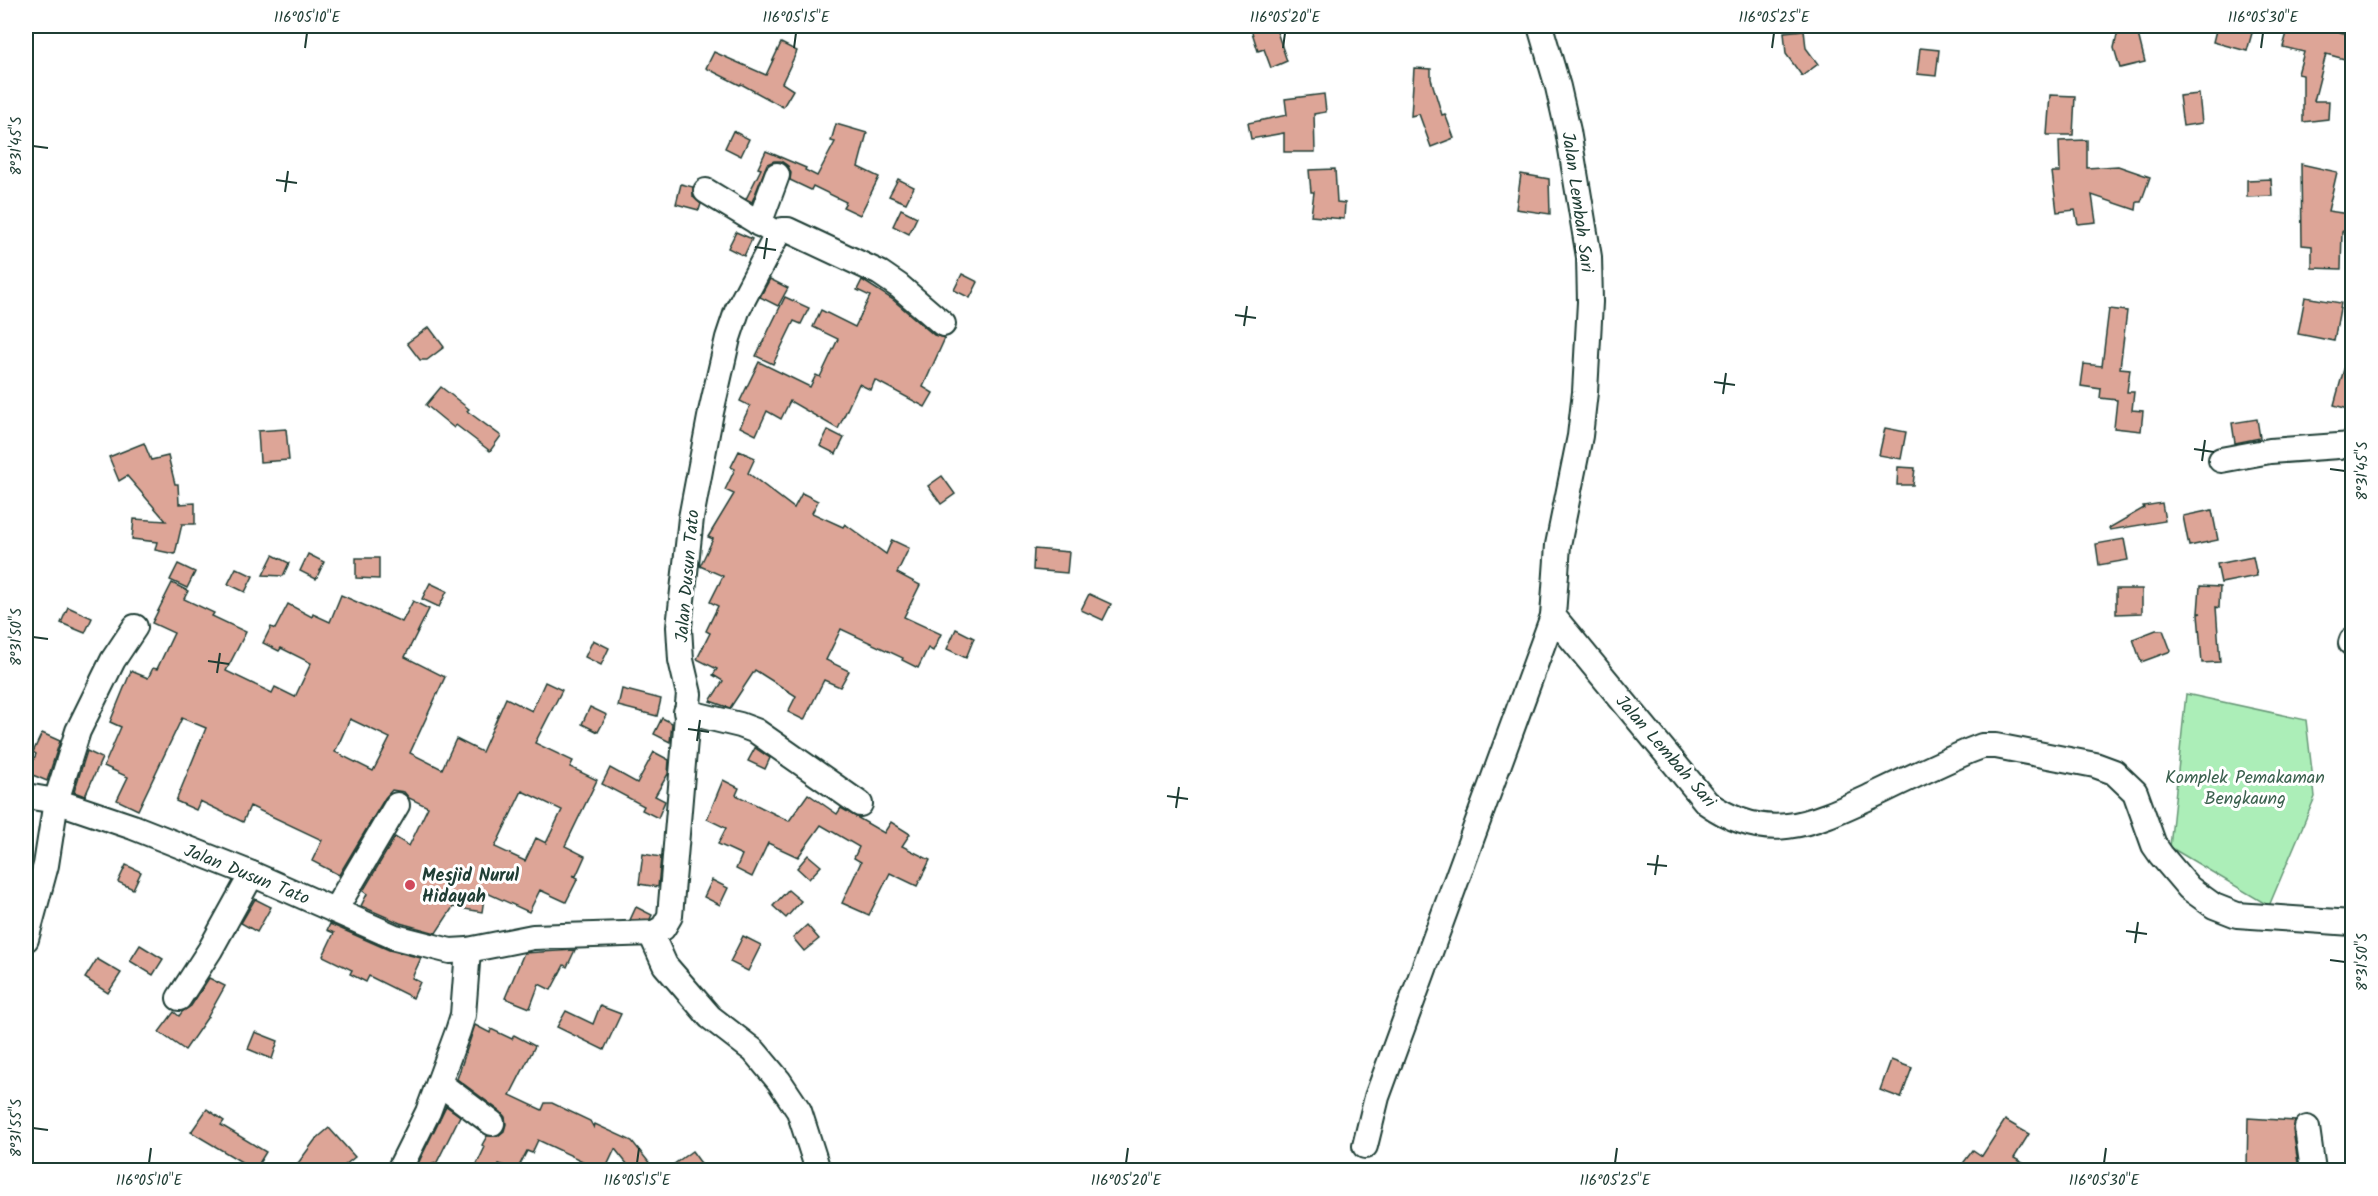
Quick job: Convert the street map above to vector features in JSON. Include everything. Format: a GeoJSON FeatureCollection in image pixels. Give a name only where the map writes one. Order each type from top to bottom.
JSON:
{"type":"FeatureCollection","features":[{"type":"Feature","properties":{"kind":"street","name":"Jalan Lembah Sari"},"geometry":{"type":"LineString","coordinates":[[1540,26],[1568,131],[1589,257],[1589,325],[1585,392],[1576,458],[1558,545],[1553,616],[1707,802],[1734,819],[1765,827],[1812,822],[1969,751],[1982,746],[1996,746],[2095,765],[2114,772],[2135,792],[2154,845],[2161,855],[2189,888],[2214,906],[2237,915],[2352,923]]}},
{"type":"Feature","properties":{"kind":"street","name":"Jalan Dusun Tato"},"geometry":{"type":"LineString","coordinates":[[26,796],[56,801],[133,827],[252,874],[395,937],[450,951],[468,950],[533,937],[651,934],[663,928],[670,916],[688,694],[681,660],[679,627],[691,518],[706,436],[728,338],[768,229],[777,175]]}},
{"type":"Feature","properties":{"kind":"street"},"geometry":{"type":"LineString","coordinates":[[706,191],[768,229],[788,230],[874,269],[899,286],[943,324]]}},
{"type":"Feature","properties":{"kind":"street"},"geometry":{"type":"LineString","coordinates":[[2221,460],[2270,451],[2352,445]]}},
{"type":"Feature","properties":{"kind":"street"},"geometry":{"type":"LineString","coordinates":[[1365,1146],[1377,1097],[1553,616]]}},
{"type":"Feature","properties":{"kind":"street"},"geometry":{"type":"LineString","coordinates":[[26,939],[46,866],[56,801],[78,731],[113,660],[135,627]]}},
{"type":"Feature","properties":{"kind":"street"},"geometry":{"type":"LineString","coordinates":[[686,712],[741,725],[756,731],[860,804]]}},
{"type":"Feature","properties":{"kind":"street"},"geometry":{"type":"LineString","coordinates":[[335,910],[397,806]]}},
{"type":"Feature","properties":{"kind":"street"},"geometry":{"type":"LineString","coordinates":[[179,998],[210,950],[252,874]]}},
{"type":"Feature","properties":{"kind":"street"},"geometry":{"type":"LineString","coordinates":[[651,934],[665,965],[710,1017],[754,1051],[779,1081],[799,1111],[818,1170]]}},
{"type":"Feature","properties":{"kind":"street"},"geometry":{"type":"LineString","coordinates":[[399,1170],[413,1144],[439,1083],[462,1015],[468,950]]}},
{"type":"Feature","properties":{"kind":"street"},"geometry":{"type":"LineString","coordinates":[[439,1083],[492,1122]]}},
{"type":"Feature","properties":{"kind":"street"},"geometry":{"type":"LineString","coordinates":[[2307,1128],[2313,1170]]}},
{"type":"Feature","properties":{"kind":"green space","name":"Komplek Pemakaman Bengkaung"},"geometry":{"type":"Polygon","coordinates":[[[2186,694],[2306,720],[2315,797],[2269,906],[2170,847],[2186,694]]]}},
{"type":"Feature","properties":{"kind":"building"},"geometry":{"type":"Polygon","coordinates":[[[1250,26],[1275,26],[1287,61],[1271,68],[1264,49],[1258,51],[1250,26]]]}},
{"type":"Feature","properties":{"kind":"building"},"geometry":{"type":"Polygon","coordinates":[[[2119,26],[2136,26],[2145,62],[2120,68],[2114,48],[2119,26]]]}},
{"type":"Feature","properties":{"kind":"building"},"geometry":{"type":"Polygon","coordinates":[[[2217,26],[2254,26],[2247,51],[2213,42],[2217,26]]]}},
{"type":"Feature","properties":{"kind":"building"},"geometry":{"type":"Polygon","coordinates":[[[2289,26],[2314,26],[2352,35],[2352,61],[2326,54],[2314,101],[2329,101],[2328,119],[2303,122],[2303,75],[2298,74],[2304,52],[2283,47],[2289,26]]]}},
{"type":"Feature","properties":{"kind":"building"},"geometry":{"type":"Polygon","coordinates":[[[1804,30],[1806,48],[1818,64],[1802,76],[1786,54],[1784,32],[1804,30]]]}},
{"type":"Feature","properties":{"kind":"building"},"geometry":{"type":"Polygon","coordinates":[[[781,43],[797,51],[782,83],[793,90],[783,107],[706,68],[714,52],[766,75],[781,43]]]}},
{"type":"Feature","properties":{"kind":"building"},"geometry":{"type":"Polygon","coordinates":[[[1920,48],[1939,50],[1936,76],[1917,74],[1920,48]]]}},
{"type":"Feature","properties":{"kind":"building"},"geometry":{"type":"Polygon","coordinates":[[[1414,68],[1431,69],[1431,79],[1442,115],[1445,114],[1454,138],[1431,147],[1419,114],[1411,116],[1414,68]]]}},
{"type":"Feature","properties":{"kind":"building"},"geometry":{"type":"Polygon","coordinates":[[[1324,94],[1326,112],[1314,114],[1315,152],[1284,152],[1284,133],[1251,139],[1248,123],[1287,115],[1285,99],[1324,94]]]}},
{"type":"Feature","properties":{"kind":"building"},"geometry":{"type":"Polygon","coordinates":[[[2199,94],[2202,123],[2183,126],[2179,96],[2199,94]]]}},
{"type":"Feature","properties":{"kind":"building"},"geometry":{"type":"Polygon","coordinates":[[[2050,95],[2075,96],[2073,135],[2047,135],[2050,95]]]}},
{"type":"Feature","properties":{"kind":"building"},"geometry":{"type":"Polygon","coordinates":[[[836,124],[867,133],[858,167],[879,177],[860,215],[843,207],[846,202],[813,186],[811,190],[790,180],[791,173],[788,166],[781,161],[767,164],[752,202],[746,199],[761,169],[758,168],[766,151],[806,168],[805,170],[817,176],[835,142],[831,141],[836,124]]]}},
{"type":"Feature","properties":{"kind":"building"},"geometry":{"type":"Polygon","coordinates":[[[733,131],[749,139],[741,156],[725,148],[733,131]]]}},
{"type":"Feature","properties":{"kind":"building"},"geometry":{"type":"Polygon","coordinates":[[[2087,140],[2087,168],[2118,166],[2150,177],[2141,202],[2137,202],[2136,210],[2092,195],[2096,222],[2078,224],[2075,210],[2057,212],[2052,172],[2060,172],[2059,141],[2087,140]]]}},
{"type":"Feature","properties":{"kind":"building"},"geometry":{"type":"Polygon","coordinates":[[[2301,164],[2337,172],[2328,211],[2348,214],[2345,231],[2342,231],[2341,269],[2312,268],[2312,246],[2302,245],[2301,164]]]}},
{"type":"Feature","properties":{"kind":"building"},"geometry":{"type":"Polygon","coordinates":[[[1335,169],[1337,202],[1345,203],[1344,219],[1311,216],[1314,192],[1311,192],[1309,170],[1335,169]]]}},
{"type":"Feature","properties":{"kind":"building"},"geometry":{"type":"Polygon","coordinates":[[[1521,174],[1549,179],[1550,214],[1516,209],[1521,174]]]}},
{"type":"Feature","properties":{"kind":"building"},"geometry":{"type":"Polygon","coordinates":[[[898,179],[914,187],[906,203],[889,196],[898,179]]]}},
{"type":"Feature","properties":{"kind":"building"},"geometry":{"type":"Polygon","coordinates":[[[2271,179],[2272,196],[2247,197],[2247,180],[2271,179]]]}},
{"type":"Feature","properties":{"kind":"building"},"geometry":{"type":"Polygon","coordinates":[[[681,184],[693,187],[693,197],[701,204],[699,210],[676,204],[681,184]]]}},
{"type":"Feature","properties":{"kind":"building"},"geometry":{"type":"Polygon","coordinates":[[[901,209],[917,217],[909,234],[893,226],[901,209]]]}},
{"type":"Feature","properties":{"kind":"building"},"geometry":{"type":"Polygon","coordinates":[[[736,232],[752,239],[744,256],[728,248],[736,232]]]}},
{"type":"Feature","properties":{"kind":"building"},"geometry":{"type":"Polygon","coordinates":[[[962,274],[978,282],[970,298],[954,290],[962,274]]]}},
{"type":"Feature","properties":{"kind":"building"},"geometry":{"type":"Polygon","coordinates":[[[770,279],[788,288],[778,306],[760,297],[770,279]]]}},
{"type":"Feature","properties":{"kind":"building"},"geometry":{"type":"Polygon","coordinates":[[[862,280],[892,299],[934,335],[945,338],[923,387],[933,393],[925,407],[875,380],[871,390],[859,384],[838,429],[790,401],[781,419],[767,411],[756,435],[740,427],[750,406],[740,401],[759,362],[810,387],[816,375],[820,377],[838,339],[813,327],[821,310],[855,327],[870,296],[857,290],[862,280]]]}},
{"type":"Feature","properties":{"kind":"building"},"geometry":{"type":"Polygon","coordinates":[[[785,297],[809,308],[801,324],[794,321],[773,364],[756,356],[785,297]]]}},
{"type":"Feature","properties":{"kind":"building"},"geometry":{"type":"Polygon","coordinates":[[[2305,297],[2341,303],[2334,341],[2298,334],[2305,297]]]}},
{"type":"Feature","properties":{"kind":"building"},"geometry":{"type":"Polygon","coordinates":[[[2109,309],[2127,311],[2120,368],[2130,369],[2127,392],[2134,392],[2132,410],[2143,411],[2141,431],[2114,428],[2117,400],[2100,398],[2101,389],[2081,386],[2084,364],[2102,366],[2109,309]]]}},
{"type":"Feature","properties":{"kind":"building"},"geometry":{"type":"Polygon","coordinates":[[[429,327],[444,347],[427,360],[420,360],[407,343],[429,327]]]}},
{"type":"Feature","properties":{"kind":"building"},"geometry":{"type":"Polygon","coordinates":[[[2347,358],[2352,359],[2352,410],[2334,405],[2347,358]]]}},
{"type":"Feature","properties":{"kind":"building"},"geometry":{"type":"Polygon","coordinates":[[[441,387],[469,409],[467,411],[501,436],[490,451],[456,425],[454,428],[426,405],[441,387]]]}},
{"type":"Feature","properties":{"kind":"building"},"geometry":{"type":"Polygon","coordinates":[[[2257,419],[2260,438],[2235,443],[2232,423],[2257,419]]]}},
{"type":"Feature","properties":{"kind":"building"},"geometry":{"type":"Polygon","coordinates":[[[1885,428],[1906,432],[1901,459],[1879,455],[1885,428]]]}},
{"type":"Feature","properties":{"kind":"building"},"geometry":{"type":"Polygon","coordinates":[[[286,429],[289,460],[260,462],[258,431],[286,429]]]}},
{"type":"Feature","properties":{"kind":"building"},"geometry":{"type":"Polygon","coordinates":[[[828,430],[844,438],[836,454],[820,446],[828,430]]]}},
{"type":"Feature","properties":{"kind":"building"},"geometry":{"type":"Polygon","coordinates":[[[144,443],[151,460],[168,456],[175,484],[178,484],[179,504],[195,503],[195,524],[182,524],[175,554],[155,550],[157,542],[132,539],[134,519],[166,521],[127,476],[119,481],[109,457],[144,443]]]}},
{"type":"Feature","properties":{"kind":"building"},"geometry":{"type":"Polygon","coordinates":[[[739,451],[755,458],[748,473],[794,508],[802,493],[818,501],[812,513],[843,527],[845,524],[886,554],[892,540],[909,548],[897,573],[920,585],[904,617],[941,634],[933,651],[928,648],[918,668],[902,660],[903,658],[841,629],[826,660],[849,671],[840,687],[824,680],[804,720],[788,712],[796,696],[755,670],[730,708],[710,701],[723,681],[713,675],[717,669],[697,659],[710,633],[706,631],[718,606],[710,602],[723,576],[700,566],[713,539],[708,537],[734,494],[725,490],[735,469],[731,467],[739,451]]]}},
{"type":"Feature","properties":{"kind":"building"},"geometry":{"type":"Polygon","coordinates":[[[1898,467],[1915,468],[1913,485],[1897,485],[1898,467]]]}},
{"type":"Feature","properties":{"kind":"building"},"geometry":{"type":"Polygon","coordinates":[[[942,476],[955,494],[941,504],[928,486],[942,476]]]}},
{"type":"Feature","properties":{"kind":"building"},"geometry":{"type":"Polygon","coordinates":[[[2162,503],[2165,521],[2110,530],[2109,528],[2144,508],[2143,506],[2162,503]]]}},
{"type":"Feature","properties":{"kind":"building"},"geometry":{"type":"Polygon","coordinates":[[[2212,510],[2218,540],[2189,546],[2183,516],[2212,510]]]}},
{"type":"Feature","properties":{"kind":"building"},"geometry":{"type":"Polygon","coordinates":[[[2124,539],[2128,560],[2099,565],[2096,544],[2124,539]]]}},
{"type":"Feature","properties":{"kind":"building"},"geometry":{"type":"Polygon","coordinates":[[[1034,549],[1069,552],[1067,573],[1033,570],[1034,549]]]}},
{"type":"Feature","properties":{"kind":"building"},"geometry":{"type":"Polygon","coordinates":[[[308,554],[324,562],[316,579],[300,571],[308,554]]]}},
{"type":"Feature","properties":{"kind":"building"},"geometry":{"type":"Polygon","coordinates":[[[273,555],[289,563],[283,576],[263,575],[273,555]]]}},
{"type":"Feature","properties":{"kind":"building"},"geometry":{"type":"Polygon","coordinates":[[[2253,557],[2257,576],[2221,583],[2217,564],[2253,557]]]}},
{"type":"Feature","properties":{"kind":"building"},"geometry":{"type":"Polygon","coordinates":[[[356,558],[379,558],[379,579],[356,578],[356,558]]]}},
{"type":"Feature","properties":{"kind":"building"},"geometry":{"type":"Polygon","coordinates":[[[178,564],[195,572],[187,588],[170,580],[178,564]]]}},
{"type":"Feature","properties":{"kind":"building"},"geometry":{"type":"Polygon","coordinates":[[[236,568],[253,576],[245,592],[228,584],[236,568]]]}},
{"type":"Feature","properties":{"kind":"building"},"geometry":{"type":"Polygon","coordinates":[[[172,583],[188,591],[184,599],[214,613],[212,616],[246,632],[226,671],[272,693],[275,687],[295,697],[311,663],[281,648],[279,651],[263,643],[271,627],[275,629],[288,604],[312,617],[313,614],[330,622],[341,595],[402,622],[413,601],[429,609],[405,657],[445,677],[410,753],[442,769],[456,739],[482,752],[506,698],[532,711],[545,682],[562,690],[535,743],[573,761],[570,767],[597,780],[565,846],[585,856],[576,876],[572,875],[578,878],[566,902],[540,890],[529,912],[485,892],[482,912],[453,907],[436,933],[400,923],[361,906],[367,894],[363,891],[395,837],[409,846],[428,807],[409,798],[404,792],[392,790],[339,875],[312,861],[322,840],[250,806],[243,822],[200,801],[196,810],[176,801],[206,728],[182,718],[138,810],[117,800],[128,777],[104,766],[121,727],[110,722],[131,671],[148,678],[153,668],[157,669],[174,633],[152,623],[172,583]],[[350,719],[335,752],[373,771],[390,738],[350,719]],[[522,791],[495,847],[525,861],[536,838],[546,843],[562,810],[522,791]]]}},
{"type":"Feature","properties":{"kind":"building"},"geometry":{"type":"Polygon","coordinates":[[[430,583],[447,591],[439,607],[422,599],[430,583]]]}},
{"type":"Feature","properties":{"kind":"building"},"geometry":{"type":"Polygon","coordinates":[[[2200,586],[2220,587],[2219,608],[2216,607],[2220,662],[2202,663],[2198,614],[2201,613],[2198,613],[2200,586]]]}},
{"type":"Feature","properties":{"kind":"building"},"geometry":{"type":"Polygon","coordinates":[[[2116,589],[2142,589],[2142,613],[2116,614],[2116,589]]]}},
{"type":"Feature","properties":{"kind":"building"},"geometry":{"type":"Polygon","coordinates":[[[1089,594],[1111,604],[1103,620],[1081,610],[1089,594]]]}},
{"type":"Feature","properties":{"kind":"building"},"geometry":{"type":"Polygon","coordinates":[[[68,607],[92,618],[85,633],[61,623],[68,607]]]}},
{"type":"Feature","properties":{"kind":"building"},"geometry":{"type":"Polygon","coordinates":[[[956,629],[974,638],[966,658],[947,649],[956,629]]]}},
{"type":"Feature","properties":{"kind":"building"},"geometry":{"type":"Polygon","coordinates":[[[2156,630],[2163,630],[2171,651],[2141,662],[2133,639],[2156,630]]]}},
{"type":"Feature","properties":{"kind":"building"},"geometry":{"type":"Polygon","coordinates":[[[593,640],[609,648],[601,665],[585,657],[593,640]]]}},
{"type":"Feature","properties":{"kind":"building"},"geometry":{"type":"Polygon","coordinates":[[[622,689],[661,699],[657,716],[618,706],[622,689]]]}},
{"type":"Feature","properties":{"kind":"building"},"geometry":{"type":"Polygon","coordinates":[[[590,707],[607,715],[598,732],[582,724],[590,707]]]}},
{"type":"Feature","properties":{"kind":"building"},"geometry":{"type":"Polygon","coordinates":[[[662,718],[672,723],[670,742],[654,734],[662,718]]]}},
{"type":"Feature","properties":{"kind":"building"},"geometry":{"type":"Polygon","coordinates":[[[42,733],[60,741],[47,781],[28,773],[36,754],[33,752],[42,733]]]}},
{"type":"Feature","properties":{"kind":"building"},"geometry":{"type":"Polygon","coordinates":[[[755,748],[770,758],[765,769],[748,761],[755,748]]]}},
{"type":"Feature","properties":{"kind":"building"},"geometry":{"type":"Polygon","coordinates":[[[87,751],[102,758],[85,796],[74,792],[87,751]]]}},
{"type":"Feature","properties":{"kind":"building"},"geometry":{"type":"Polygon","coordinates":[[[654,752],[669,760],[668,774],[655,796],[665,801],[658,818],[642,810],[644,806],[602,784],[610,768],[637,783],[654,752]]]}},
{"type":"Feature","properties":{"kind":"building"},"geometry":{"type":"Polygon","coordinates":[[[723,780],[739,788],[736,795],[789,821],[808,794],[837,814],[841,808],[884,833],[891,822],[910,834],[902,846],[930,860],[917,886],[890,873],[869,915],[842,903],[861,862],[854,858],[859,847],[821,825],[798,857],[768,843],[752,877],[736,869],[742,855],[718,844],[726,828],[707,819],[723,780]]]}},
{"type":"Feature","properties":{"kind":"building"},"geometry":{"type":"Polygon","coordinates":[[[643,854],[661,857],[658,887],[639,884],[643,854]]]}},
{"type":"Feature","properties":{"kind":"building"},"geometry":{"type":"Polygon","coordinates":[[[808,855],[821,866],[809,879],[797,868],[808,855]]]}},
{"type":"Feature","properties":{"kind":"building"},"geometry":{"type":"Polygon","coordinates":[[[126,865],[141,872],[133,889],[118,882],[126,865]]]}},
{"type":"Feature","properties":{"kind":"building"},"geometry":{"type":"Polygon","coordinates":[[[712,880],[728,888],[720,905],[704,897],[712,880]]]}},
{"type":"Feature","properties":{"kind":"building"},"geometry":{"type":"Polygon","coordinates":[[[788,890],[801,901],[786,918],[773,906],[788,890]]]}},
{"type":"Feature","properties":{"kind":"building"},"geometry":{"type":"Polygon","coordinates":[[[255,899],[271,907],[257,932],[241,923],[255,899]]]}},
{"type":"Feature","properties":{"kind":"building"},"geometry":{"type":"Polygon","coordinates":[[[636,907],[652,915],[650,919],[630,920],[636,907]]]}},
{"type":"Feature","properties":{"kind":"building"},"geometry":{"type":"Polygon","coordinates":[[[330,924],[389,950],[421,958],[412,978],[420,982],[413,998],[369,976],[366,982],[350,974],[352,970],[323,956],[334,933],[327,930],[330,924]]]}},
{"type":"Feature","properties":{"kind":"building"},"geometry":{"type":"Polygon","coordinates":[[[807,925],[819,939],[804,951],[793,938],[807,925]]]}},
{"type":"Feature","properties":{"kind":"building"},"geometry":{"type":"Polygon","coordinates":[[[743,936],[761,945],[748,971],[730,962],[743,936]]]}},
{"type":"Feature","properties":{"kind":"building"},"geometry":{"type":"Polygon","coordinates":[[[140,945],[163,959],[153,975],[130,961],[140,945]]]}},
{"type":"Feature","properties":{"kind":"building"},"geometry":{"type":"Polygon","coordinates":[[[575,950],[567,967],[564,965],[551,990],[539,984],[530,1008],[505,998],[524,953],[575,950]]]}},
{"type":"Feature","properties":{"kind":"building"},"geometry":{"type":"Polygon","coordinates":[[[97,959],[121,973],[108,993],[85,978],[97,959]]]}},
{"type":"Feature","properties":{"kind":"building"},"geometry":{"type":"Polygon","coordinates":[[[209,978],[225,986],[185,1050],[159,1032],[174,1012],[179,1016],[191,1006],[209,978]]]}},
{"type":"Feature","properties":{"kind":"building"},"geometry":{"type":"Polygon","coordinates":[[[600,1006],[621,1014],[604,1050],[557,1027],[566,1011],[593,1024],[600,1006]]]}},
{"type":"Feature","properties":{"kind":"building"},"geometry":{"type":"Polygon","coordinates":[[[475,1025],[490,1033],[491,1029],[512,1039],[514,1035],[535,1046],[510,1095],[542,1110],[545,1103],[552,1103],[590,1121],[594,1128],[595,1124],[632,1141],[655,1170],[632,1170],[615,1149],[605,1170],[583,1170],[587,1163],[538,1140],[532,1153],[527,1151],[517,1170],[499,1164],[496,1170],[474,1170],[485,1147],[482,1145],[487,1136],[498,1136],[504,1131],[506,1124],[501,1112],[457,1079],[475,1025]]]}},
{"type":"Feature","properties":{"kind":"building"},"geometry":{"type":"Polygon","coordinates":[[[255,1032],[278,1041],[272,1059],[248,1049],[255,1032]]]}},
{"type":"Feature","properties":{"kind":"building"},"geometry":{"type":"Polygon","coordinates":[[[1891,1060],[1912,1068],[1901,1098],[1880,1090],[1891,1060]]]}},
{"type":"Feature","properties":{"kind":"building"},"geometry":{"type":"Polygon","coordinates":[[[446,1106],[460,1116],[436,1164],[433,1163],[430,1170],[415,1170],[446,1106]]]}},
{"type":"Feature","properties":{"kind":"building"},"geometry":{"type":"Polygon","coordinates":[[[207,1109],[224,1121],[221,1125],[266,1152],[255,1170],[191,1132],[207,1109]]]}},
{"type":"Feature","properties":{"kind":"building"},"geometry":{"type":"Polygon","coordinates":[[[2248,1118],[2295,1121],[2293,1130],[2299,1170],[2286,1170],[2286,1167],[2247,1168],[2248,1118]]]}},
{"type":"Feature","properties":{"kind":"building"},"geometry":{"type":"Polygon","coordinates":[[[2005,1120],[2029,1134],[2014,1158],[2035,1170],[1958,1170],[1973,1150],[1982,1156],[2005,1120]]]}},
{"type":"Feature","properties":{"kind":"building"},"geometry":{"type":"Polygon","coordinates":[[[329,1128],[355,1157],[339,1170],[293,1170],[315,1140],[329,1128]]]}},
{"type":"Feature","properties":{"kind":"building"},"geometry":{"type":"Polygon","coordinates":[[[692,1151],[706,1170],[666,1170],[692,1151]]]}},
{"type":"Feature","properties":{"kind":"place","name":"Mesjid Nurul Hidayah"},"geometry":{"type":"Point","coordinates":[410,885]}}]}
